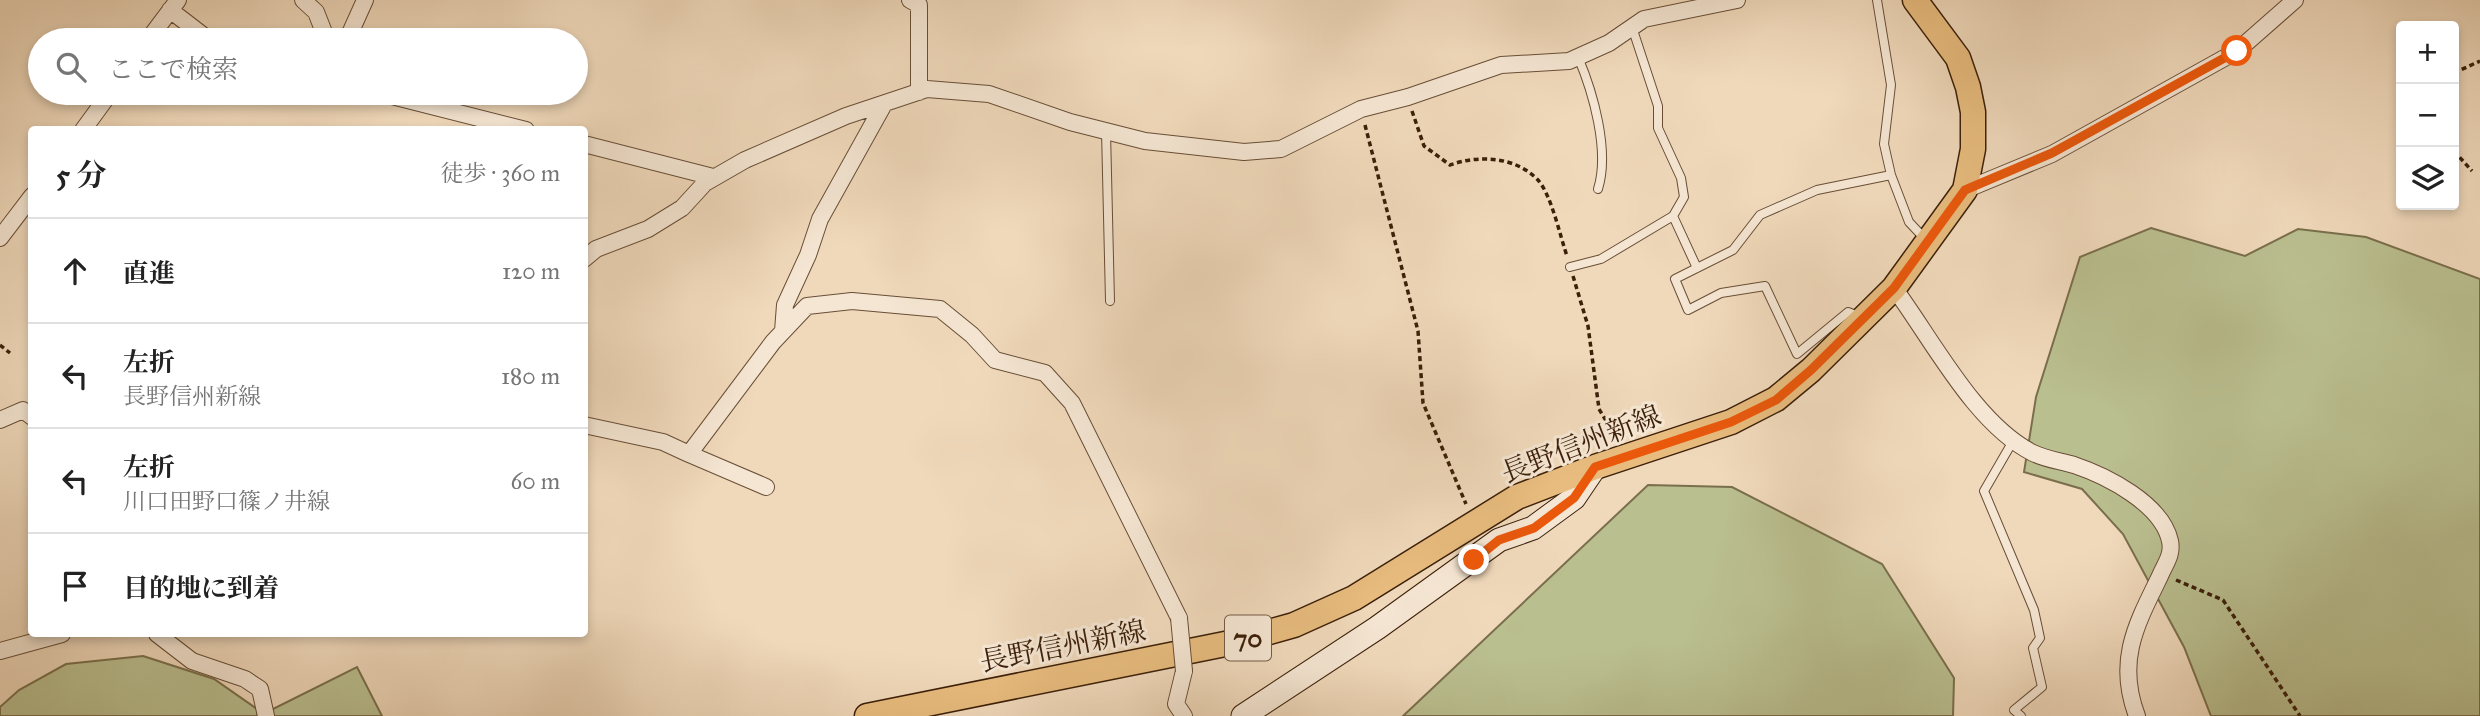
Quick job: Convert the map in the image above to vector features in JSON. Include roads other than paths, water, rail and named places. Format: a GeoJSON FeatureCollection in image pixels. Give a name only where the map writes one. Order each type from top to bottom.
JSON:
{"type":"FeatureCollection","features":[{"type":"Feature","properties":{"kind":"main road","name":"長野信州新線"},"geometry":{"type":"LineString","coordinates":[[867,716],[1230,643],[1294,625],[1354,598],[1517,497],[1595,467],[1731,422],[1776,400],[1894,288],[1965,190],[1972,149],[1973,112],[1968,87],[1958,58],[1915,0]]}},
{"type":"Feature","properties":{"kind":"main road"},"geometry":{"type":"LineString","coordinates":[[1243,716],[1377,628],[1499,540],[1534,528],[1574,498],[1595,467]]}},
{"type":"Feature","properties":{"kind":"street"},"geometry":{"type":"LineString","coordinates":[[303,0],[316,12],[322,28]]}},
{"type":"Feature","properties":{"kind":"street"},"geometry":{"type":"LineString","coordinates":[[352,28],[365,0]]}},
{"type":"Feature","properties":{"kind":"street"},"geometry":{"type":"LineString","coordinates":[[910,0],[919,5],[919,92]]}},
{"type":"Feature","properties":{"kind":"street"},"geometry":{"type":"LineString","coordinates":[[588,256],[596,249],[648,229],[682,208],[713,177],[797,136],[927,89],[989,94],[1145,142],[1244,152],[1281,149],[1361,109],[1408,97],[1501,65],[1569,61],[1609,43],[1644,19],[1737,0]]}},
{"type":"Feature","properties":{"kind":"street"},"geometry":{"type":"LineString","coordinates":[[1965,190],[2052,153],[2237,51],[2295,0]]}},
{"type":"Feature","properties":{"kind":"street"},"geometry":{"type":"LineString","coordinates":[[157,28],[174,5],[197,28]]}},
{"type":"Feature","properties":{"kind":"street"},"geometry":{"type":"LineString","coordinates":[[783,331],[785,305],[808,255],[820,219],[884,104]]}},
{"type":"Feature","properties":{"kind":"street"},"geometry":{"type":"LineString","coordinates":[[86,126],[101,105]]}},
{"type":"Feature","properties":{"kind":"street"},"geometry":{"type":"LineString","coordinates":[[427,105],[510,126]]}},
{"type":"Feature","properties":{"kind":"street"},"geometry":{"type":"LineString","coordinates":[[588,145],[713,177]]}},
{"type":"Feature","properties":{"kind":"street"},"geometry":{"type":"LineString","coordinates":[[0,238],[28,205]]}},
{"type":"Feature","properties":{"kind":"street"},"geometry":{"type":"LineString","coordinates":[[1894,288],[1958,383],[2013,441],[2034,454],[2077,467],[2129,491],[2150,508],[2165,527],[2171,542],[2171,556],[2134,628],[2129,646],[2128,693],[2137,716]]}},
{"type":"Feature","properties":{"kind":"street"},"geometry":{"type":"LineString","coordinates":[[689,454],[783,331],[807,306],[852,301],[940,309],[972,335],[995,360],[1045,373],[1072,403],[1179,618],[1184,671],[1176,704],[1184,716]]}},
{"type":"Feature","properties":{"kind":"street"},"geometry":{"type":"LineString","coordinates":[[0,419],[23,410],[28,414]]}},
{"type":"Feature","properties":{"kind":"street"},"geometry":{"type":"LineString","coordinates":[[588,426],[663,442],[766,488]]}},
{"type":"Feature","properties":{"kind":"street"},"geometry":{"type":"LineString","coordinates":[[0,651],[51,637]]}},
{"type":"Feature","properties":{"kind":"street"},"geometry":{"type":"LineString","coordinates":[[162,637],[192,661],[244,678],[260,689],[266,716]]}},
{"type":"Feature","properties":{"kind":"lane"},"geometry":{"type":"LineString","coordinates":[[1877,0],[1891,85],[1884,144],[1891,174],[1909,222],[1928,242]]}},
{"type":"Feature","properties":{"kind":"lane"},"geometry":{"type":"LineString","coordinates":[[1570,267],[1601,259],[1673,216],[1684,197],[1681,178],[1658,128],[1658,106],[1632,27]]}},
{"type":"Feature","properties":{"kind":"lane"},"geometry":{"type":"LineString","coordinates":[[1578,57],[1591,88],[1597,123],[1602,175],[1598,189]]}},
{"type":"Feature","properties":{"kind":"lane"},"geometry":{"type":"LineString","coordinates":[[1106,131],[1110,301]]}},
{"type":"Feature","properties":{"kind":"lane"},"geometry":{"type":"LineString","coordinates":[[1863,318],[1848,312],[1797,354],[1765,286],[1721,293],[1688,310],[1675,279],[1733,250],[1760,215],[1817,190],[1891,174]]}},
{"type":"Feature","properties":{"kind":"lane"},"geometry":{"type":"LineString","coordinates":[[1673,216],[1698,268]]}},
{"type":"Feature","properties":{"kind":"lane"},"geometry":{"type":"LineString","coordinates":[[2013,441],[1984,491],[2034,610],[2040,638],[2033,648],[2042,687],[2014,710],[2021,716]]}}]}
